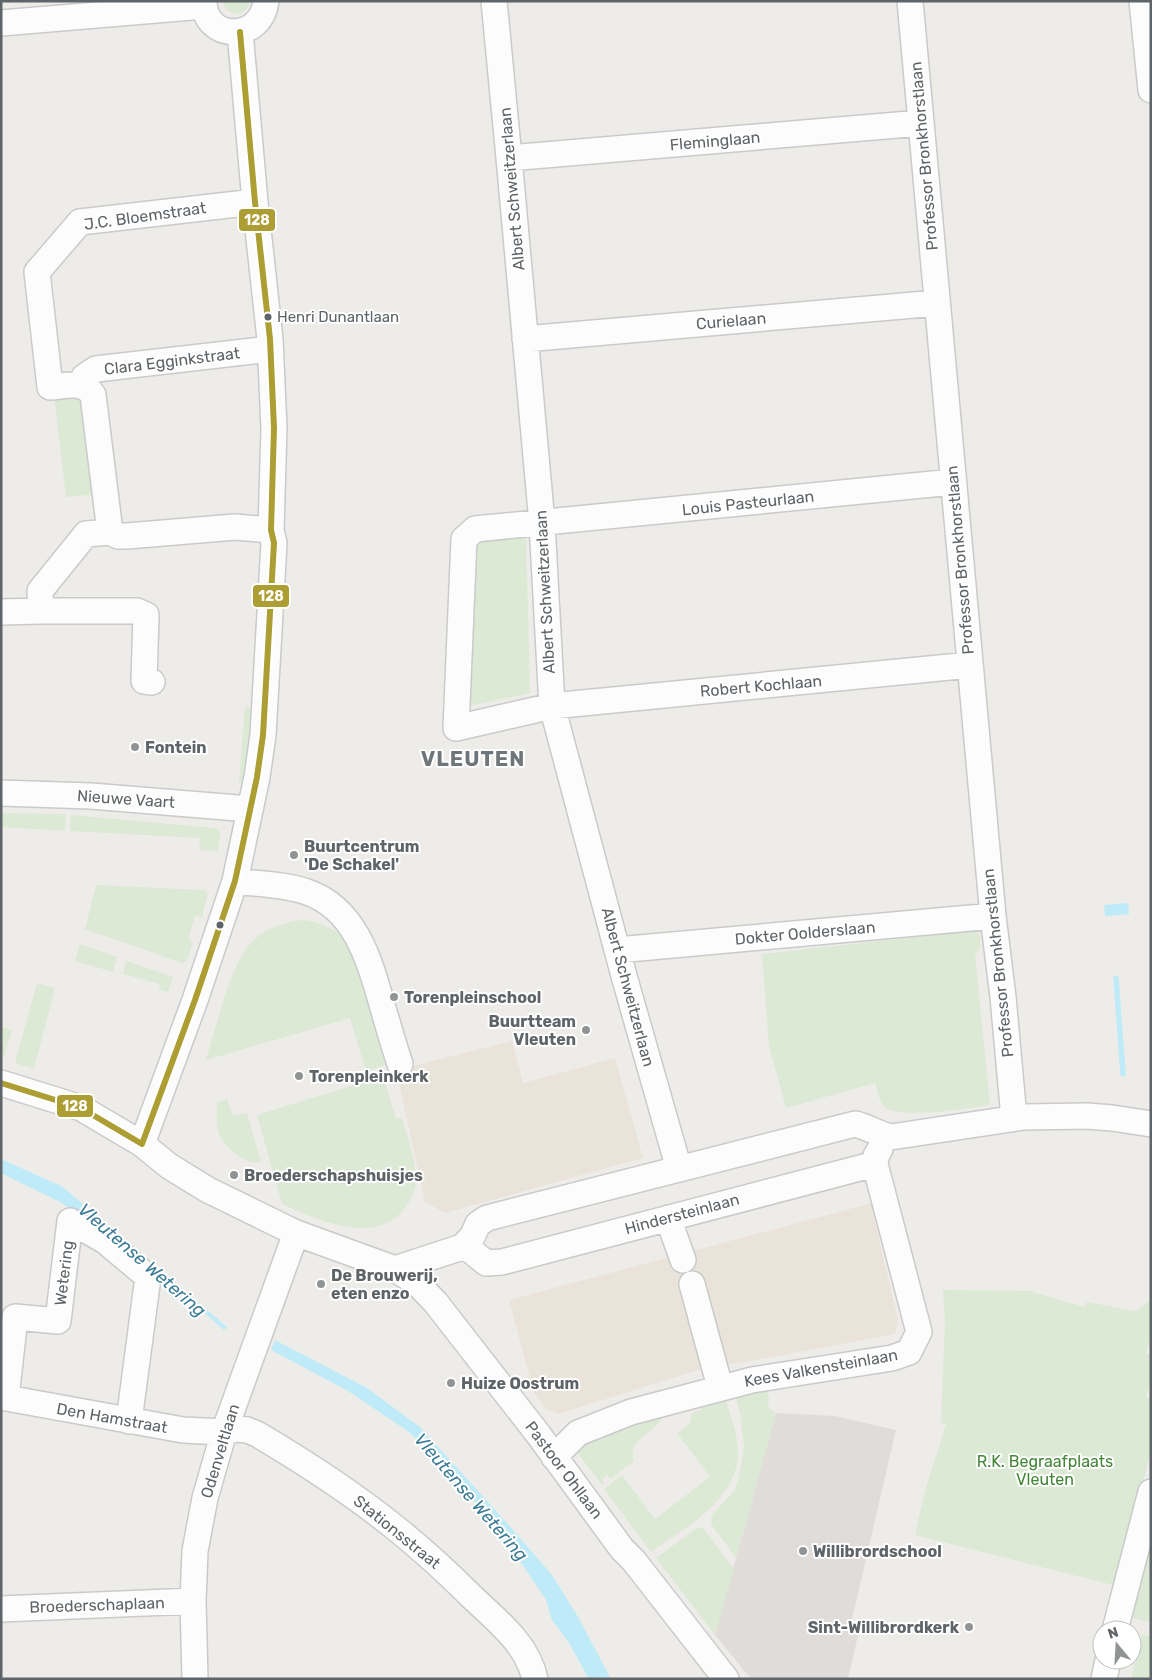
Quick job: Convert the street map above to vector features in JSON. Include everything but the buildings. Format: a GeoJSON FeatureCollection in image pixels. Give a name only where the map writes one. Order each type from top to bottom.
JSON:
{"type":"FeatureCollection","features":[{"type":"Feature","properties":{"kind":"street"},"geometry":{"type":"LineString","coordinates":[[1,23],[204,4],[207,16],[213,24],[230,32],[240,32],[251,28],[259,20],[266,1]]}},
{"type":"Feature","properties":{"kind":"street","name":"Albert Schweitzerlaan"},"geometry":{"type":"LineString","coordinates":[[494,1],[542,523],[552,706],[617,950],[679,1169]]}},
{"type":"Feature","properties":{"kind":"street","name":"Professor Bronkhorstlaan"},"geometry":{"type":"LineString","coordinates":[[910,1],[992,916],[1003,997],[1014,1118]]}},
{"type":"Feature","properties":{"kind":"street"},"geometry":{"type":"LineString","coordinates":[[1142,1],[1151,90]]}},
{"type":"Feature","properties":{"kind":"street"},"geometry":{"type":"LineString","coordinates":[[142,1144],[182,1037],[235,881],[250,809],[263,726],[274,543],[271,530],[274,428],[270,349],[240,32]]}},
{"type":"Feature","properties":{"kind":"street","name":"Fleminglaan"},"geometry":{"type":"LineString","coordinates":[[509,158],[921,123]]}},
{"type":"Feature","properties":{"kind":"street","name":"J.C. Bloemstraat"},"geometry":{"type":"LineString","coordinates":[[81,384],[50,387],[37,272],[80,222],[255,202]]}},
{"type":"Feature","properties":{"kind":"street","name":"Curielaan"},"geometry":{"type":"LineString","coordinates":[[526,339],[938,303]]}},
{"type":"Feature","properties":{"kind":"street","name":"Clara Egginkstraat"},"geometry":{"type":"LineString","coordinates":[[110,532],[93,395],[90,390],[81,384],[84,377],[96,370],[270,349]]}},
{"type":"Feature","properties":{"kind":"street","name":"Louis Pasteurlaan"},"geometry":{"type":"LineString","coordinates":[[552,706],[456,728],[464,539],[475,529],[953,482]]}},
{"type":"Feature","properties":{"kind":"street"},"geometry":{"type":"LineString","coordinates":[[41,611],[40,590],[86,534],[110,532],[118,536],[127,536],[234,527],[271,530]]}},
{"type":"Feature","properties":{"kind":"street"},"geometry":{"type":"LineString","coordinates":[[1,612],[136,611],[146,615],[144,681],[152,682]]}},
{"type":"Feature","properties":{"kind":"street","name":"Robert Kochlaan"},"geometry":{"type":"LineString","coordinates":[[552,706],[970,665]]}},
{"type":"Feature","properties":{"kind":"street","name":"Nieuwe Vaart"},"geometry":{"type":"LineString","coordinates":[[1,792],[91,796],[250,809]]}},
{"type":"Feature","properties":{"kind":"street"},"geometry":{"type":"LineString","coordinates":[[235,881],[290,887],[307,892],[323,899],[352,926],[369,958],[400,1064]]}},
{"type":"Feature","properties":{"kind":"street","name":"Dokter Oolderslaan"},"geometry":{"type":"LineString","coordinates":[[617,950],[992,916]]}},
{"type":"Feature","properties":{"kind":"street"},"geometry":{"type":"LineString","coordinates":[[1,1082],[81,1108],[142,1144],[169,1166],[208,1190],[296,1233],[395,1269],[462,1247],[472,1237],[478,1224],[487,1218],[855,1124],[865,1126],[884,1136],[891,1137],[1014,1118],[1087,1116],[1151,1124]]}},
{"type":"Feature","properties":{"kind":"street"},"geometry":{"type":"LineString","coordinates":[[875,1164],[876,1156],[881,1147],[891,1137]]}},
{"type":"Feature","properties":{"kind":"street","name":"Hindersteinlaan"},"geometry":{"type":"LineString","coordinates":[[462,1247],[469,1248],[482,1260],[493,1264],[875,1164]]}},
{"type":"Feature","properties":{"kind":"street","name":"Kees Valkensteinlaan"},"geometry":{"type":"LineString","coordinates":[[554,1457],[578,1433],[631,1412],[752,1380],[892,1358],[909,1352],[919,1332],[875,1164]]}},
{"type":"Feature","properties":{"kind":"street"},"geometry":{"type":"LineString","coordinates":[[668,1218],[683,1260]]}},
{"type":"Feature","properties":{"kind":"street","name":"Wetering"},"geometry":{"type":"LineString","coordinates":[[4,1397],[15,1317],[58,1321],[70,1221],[105,1241],[148,1277],[129,1421]]}},
{"type":"Feature","properties":{"kind":"street","name":"Odenveltlaan"},"geometry":{"type":"LineString","coordinates":[[196,1679],[193,1601],[195,1551],[205,1498],[224,1432],[296,1233]]}},
{"type":"Feature","properties":{"kind":"street","name":"Pastoor Ohllaan"},"geometry":{"type":"LineString","coordinates":[[395,1269],[416,1282],[436,1303],[622,1549],[634,1561],[726,1679]]}},
{"type":"Feature","properties":{"kind":"street"},"geometry":{"type":"LineString","coordinates":[[692,1284],[720,1387]]}},
{"type":"Feature","properties":{"kind":"street","name":"Den Hamstraat"},"geometry":{"type":"LineString","coordinates":[[4,1397],[183,1430],[224,1432]]}},
{"type":"Feature","properties":{"kind":"street","name":"Stationsstraat"},"geometry":{"type":"LineString","coordinates":[[224,1432],[238,1429],[257,1434],[343,1488],[398,1530],[442,1568],[511,1635],[524,1650],[532,1666],[535,1679]]}},
{"type":"Feature","properties":{"kind":"street"},"geometry":{"type":"LineString","coordinates":[[1118,1620],[1151,1492]]}},
{"type":"Feature","properties":{"kind":"street","name":"Broederschaplaan"},"geometry":{"type":"LineString","coordinates":[[1,1609],[193,1601]]}},
{"type":"Feature","properties":{"kind":"shaded area"},"geometry":{"type":"Polygon","coordinates":[[[512,1041],[523,1083],[615,1058],[643,1158],[445,1213],[425,1202],[396,1070],[512,1041]]]}},
{"type":"Feature","properties":{"kind":"shaded area"},"geometry":{"type":"Polygon","coordinates":[[[872,1203],[898,1320],[895,1334],[708,1367],[558,1414],[546,1409],[534,1393],[509,1300],[872,1203]]]}},
{"type":"Feature","properties":{"kind":"shaded area","name":"Willibrordschool"},"geometry":{"type":"Polygon","coordinates":[[[776,1413],[835,1416],[896,1430],[850,1628],[859,1631],[848,1679],[751,1679],[715,1635],[776,1413]]]}},
{"type":"Feature","properties":{"kind":"green space"},"geometry":{"type":"Polygon","coordinates":[[[223,1],[250,1],[245,11],[237,14],[228,11],[223,1]]]}},
{"type":"Feature","properties":{"kind":"green space"},"geometry":{"type":"Polygon","coordinates":[[[54,395],[81,395],[98,494],[66,497],[54,395]]]}},
{"type":"Feature","properties":{"kind":"green space"},"geometry":{"type":"Polygon","coordinates":[[[526,536],[530,693],[470,706],[476,540],[526,536]]]}},
{"type":"Feature","properties":{"kind":"green space"},"geometry":{"type":"Polygon","coordinates":[[[245,707],[256,708],[247,783],[239,783],[245,707]]]}},
{"type":"Feature","properties":{"kind":"green space"},"geometry":{"type":"Polygon","coordinates":[[[1,813],[66,814],[65,831],[1,827],[1,813]]]}},
{"type":"Feature","properties":{"kind":"green space"},"geometry":{"type":"Polygon","coordinates":[[[71,815],[215,828],[219,830],[220,834],[218,851],[199,850],[200,838],[70,831],[71,815]]]}},
{"type":"Feature","properties":{"kind":"green space"},"geometry":{"type":"Polygon","coordinates":[[[96,885],[204,890],[207,892],[202,917],[195,916],[188,940],[193,942],[187,961],[182,963],[85,929],[96,885]]]}},
{"type":"Feature","properties":{"kind":"green space"},"geometry":{"type":"Polygon","coordinates":[[[304,920],[329,928],[351,942],[389,1064],[366,1071],[350,1018],[206,1060],[231,979],[246,949],[255,939],[272,928],[284,923],[304,920]]]}},
{"type":"Feature","properties":{"kind":"green space"},"geometry":{"type":"Polygon","coordinates":[[[957,927],[971,928],[980,935],[980,948],[975,956],[990,1105],[917,1113],[890,1110],[883,1105],[875,1083],[786,1108],[769,1046],[762,954],[953,933],[957,927]]]}},
{"type":"Feature","properties":{"kind":"green space"},"geometry":{"type":"Polygon","coordinates":[[[80,944],[117,957],[113,972],[75,961],[80,944]]]}},
{"type":"Feature","properties":{"kind":"green space"},"geometry":{"type":"Polygon","coordinates":[[[126,961],[173,977],[168,992],[159,990],[160,984],[123,974],[126,961]]]}},
{"type":"Feature","properties":{"kind":"green space"},"geometry":{"type":"Polygon","coordinates":[[[37,983],[55,988],[34,1069],[15,1063],[37,983]]]}},
{"type":"Feature","properties":{"kind":"green space"},"geometry":{"type":"Polygon","coordinates":[[[1,1027],[12,1030],[3,1059],[1,1058],[1,1027]]]}},
{"type":"Feature","properties":{"kind":"green space"},"geometry":{"type":"Polygon","coordinates":[[[383,1076],[396,1119],[402,1118],[415,1166],[415,1190],[403,1210],[391,1221],[377,1226],[361,1228],[327,1222],[282,1204],[257,1115],[383,1076]]]}},
{"type":"Feature","properties":{"kind":"green space"},"geometry":{"type":"Polygon","coordinates":[[[227,1099],[233,1116],[247,1113],[261,1162],[255,1163],[235,1154],[220,1137],[217,1124],[217,1102],[227,1099]]]}},
{"type":"Feature","properties":{"kind":"green space","name":"R.K. Begraafplaats Vleuten"},"geometry":{"type":"Polygon","coordinates":[[[943,1290],[1030,1291],[1084,1307],[1087,1302],[1135,1311],[1151,1300],[1151,1335],[1146,1353],[1151,1355],[1151,1382],[1146,1397],[1151,1399],[1151,1450],[1117,1586],[915,1535],[925,1491],[946,1424],[941,1423],[945,1322],[943,1290]]]}},
{"type":"Feature","properties":{"kind":"green space"},"geometry":{"type":"Polygon","coordinates":[[[766,1385],[769,1399],[768,1407],[776,1413],[736,1558],[711,1524],[712,1515],[734,1491],[739,1478],[744,1446],[740,1413],[734,1392],[766,1385]]]}},
{"type":"Feature","properties":{"kind":"green space"},"geometry":{"type":"Polygon","coordinates":[[[724,1394],[738,1450],[736,1468],[730,1484],[708,1510],[651,1552],[604,1489],[622,1475],[655,1519],[710,1477],[677,1433],[690,1423],[692,1413],[702,1410],[700,1399],[724,1394]]]}},
{"type":"Feature","properties":{"kind":"green space"},"geometry":{"type":"Polygon","coordinates":[[[663,1415],[655,1427],[638,1440],[634,1446],[634,1461],[610,1479],[607,1475],[602,1479],[604,1483],[602,1485],[577,1452],[584,1445],[605,1433],[663,1415]]]}},
{"type":"Feature","properties":{"kind":"green space"},"geometry":{"type":"Polygon","coordinates":[[[698,1527],[704,1529],[734,1569],[715,1635],[656,1558],[698,1527]]]}},
{"type":"Feature","properties":{"kind":"green space"},"geometry":{"type":"Polygon","coordinates":[[[1151,1531],[1151,1622],[1128,1617],[1151,1531]]]}},
{"type":"Feature","properties":{"kind":"green space"},"geometry":{"type":"Polygon","coordinates":[[[1142,1635],[1151,1636],[1151,1679],[1131,1679],[1133,1670],[1142,1670],[1142,1635]]]}},
{"type":"Feature","properties":{"kind":"water"},"geometry":{"type":"Polygon","coordinates":[[[1128,903],[1129,914],[1105,916],[1104,905],[1128,903]]]}},
{"type":"Feature","properties":{"kind":"water"},"geometry":{"type":"Polygon","coordinates":[[[1,1159],[63,1187],[227,1327],[224,1330],[149,1264],[62,1203],[1,1173],[1,1159]]]}},
{"type":"Feature","properties":{"kind":"water","name":"Vleutense Wetering"},"geometry":{"type":"Polygon","coordinates":[[[275,1340],[367,1388],[420,1427],[552,1575],[577,1615],[611,1679],[589,1679],[569,1643],[552,1620],[546,1600],[500,1531],[433,1455],[409,1432],[348,1391],[271,1350],[275,1340]]]}},
{"type":"Feature","properties":{"kind":"waterway"},"geometry":{"type":"LineString","coordinates":[[1116,978],[1123,1074]]}},
{"type":"Feature","properties":{"kind":"transit line","name":"128"},"geometry":{"type":"LineString","coordinates":[[142,1144],[195,1000],[235,881],[257,777],[263,735],[274,543],[271,530],[274,428],[270,339],[255,202],[240,32]]}},
{"type":"Feature","properties":{"kind":"transit line","name":"128"},"geometry":{"type":"LineString","coordinates":[[1,1083],[81,1108],[142,1144]]}},
{"type":"Feature","properties":{"kind":"place","name":"Henri Dunantlaan"},"geometry":{"type":"Point","coordinates":[268,317]}},
{"type":"Feature","properties":{"kind":"place","name":"Fontein"},"geometry":{"type":"Point","coordinates":[135,747]}},
{"type":"Feature","properties":{"kind":"place","name":"Buurtcentrum 'De Schakel'"},"geometry":{"type":"Point","coordinates":[294,855]}},
{"type":"Feature","properties":{"kind":"place","name":"Torenpleinschool"},"geometry":{"type":"Point","coordinates":[394,997]}},
{"type":"Feature","properties":{"kind":"place","name":"Buurtteam Vleuten"},"geometry":{"type":"Point","coordinates":[586,1030]}},
{"type":"Feature","properties":{"kind":"place","name":"Torenpleinkerk"},"geometry":{"type":"Point","coordinates":[299,1076]}},
{"type":"Feature","properties":{"kind":"place","name":"Broederschapshuisjes"},"geometry":{"type":"Point","coordinates":[234,1175]}},
{"type":"Feature","properties":{"kind":"place","name":"De Brouwerij, eten enzo"},"geometry":{"type":"Point","coordinates":[321,1284]}},
{"type":"Feature","properties":{"kind":"place","name":"Huize Oostrum"},"geometry":{"type":"Point","coordinates":[451,1383]}},
{"type":"Feature","properties":{"kind":"place","name":"Willibrordschool"},"geometry":{"type":"Point","coordinates":[803,1551]}},
{"type":"Feature","properties":{"kind":"place","name":"Sint-Willibrordkerk"},"geometry":{"type":"Point","coordinates":[969,1627]}},
{"type":"Feature","properties":{"kind":"district","name":"VLEUTEN"},"geometry":{"type":"Point","coordinates":[473,758]}}]}
